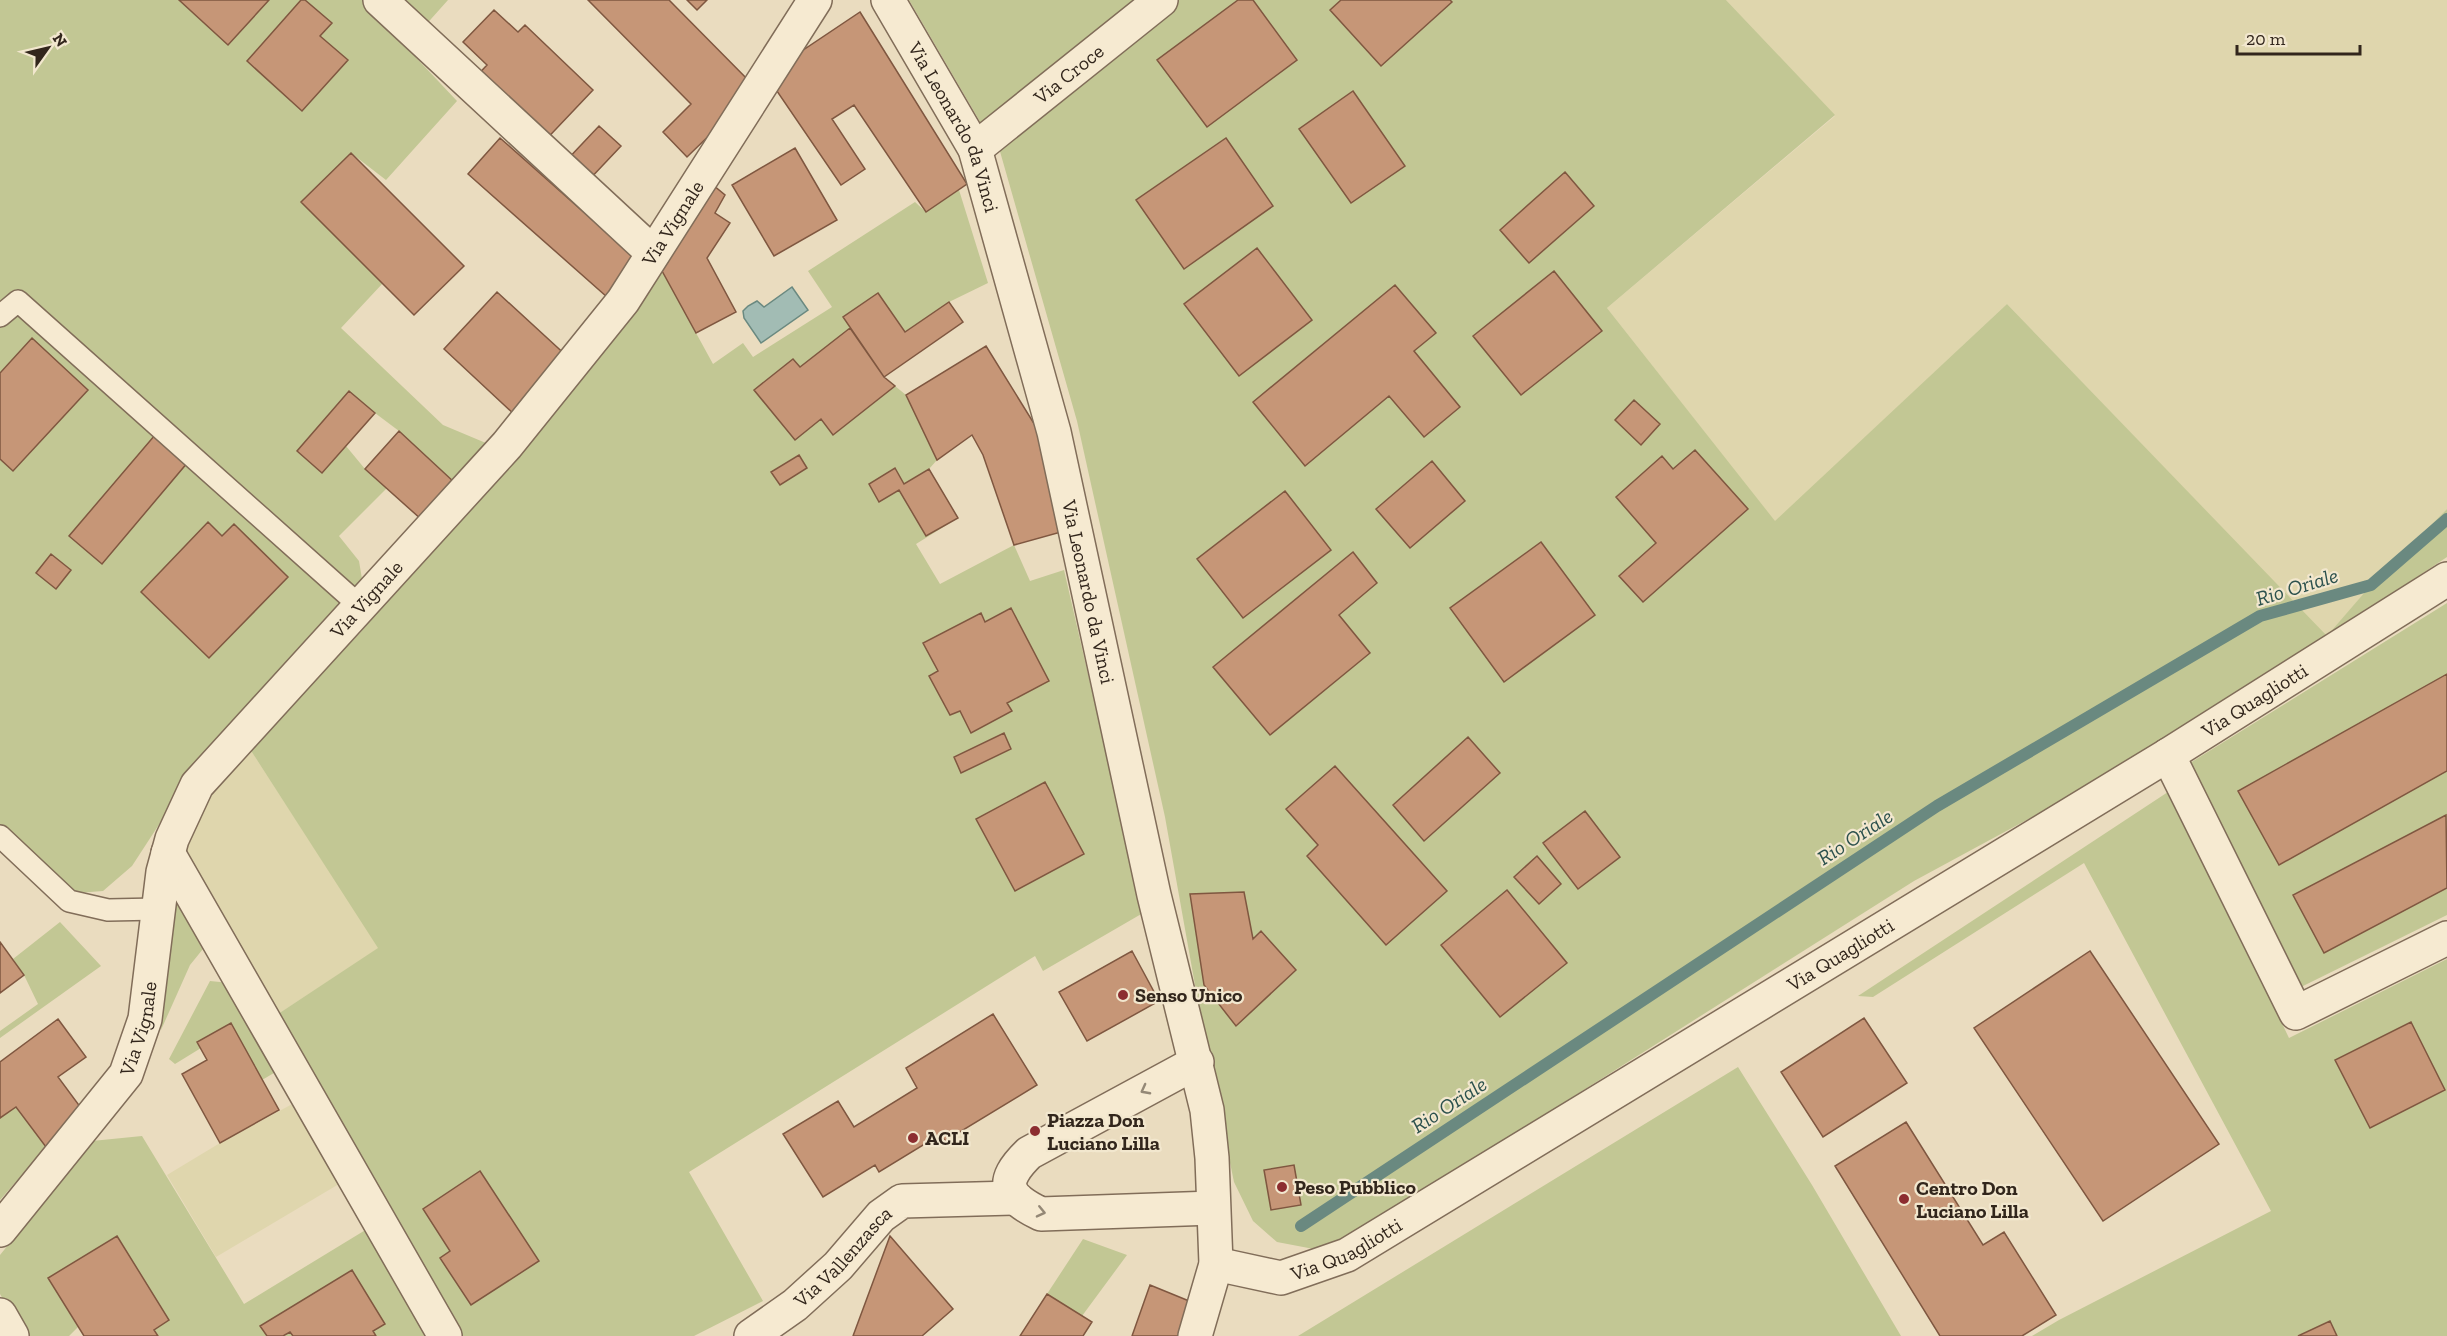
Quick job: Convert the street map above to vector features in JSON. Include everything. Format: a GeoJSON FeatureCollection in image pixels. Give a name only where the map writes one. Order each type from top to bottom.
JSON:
{"type":"FeatureCollection","features":[{"type":"Feature","properties":{"kind":"street"},"geometry":{"type":"LineString","coordinates":[[380,0],[653,253]]}},
{"type":"Feature","properties":{"kind":"street","name":"Via Vignale"},"geometry":{"type":"LineString","coordinates":[[0,1230],[126,1074],[145,1019],[158,909],[168,853],[172,839],[197,785],[507,445],[623,301],[815,0]]}},
{"type":"Feature","properties":{"kind":"street","name":"Via Leonardo da Vinci"},"geometry":{"type":"LineString","coordinates":[[888,0],[975,149],[1054,432],[1154,895],[1207,1110],[1212,1158],[1213,1208]]}},
{"type":"Feature","properties":{"kind":"street","name":"Via Croce"},"geometry":{"type":"LineString","coordinates":[[975,149],[1161,0]]}},
{"type":"Feature","properties":{"kind":"street","name":"Via Quagliotti"},"geometry":{"type":"LineString","coordinates":[[1216,1264],[1281,1278],[1347,1255],[2168,755],[2447,579]]}},
{"type":"Feature","properties":{"kind":"street"},"geometry":{"type":"LineString","coordinates":[[2168,755],[2296,1013],[2447,938]]}},
{"type":"Feature","properties":{"kind":"street"},"geometry":{"type":"LineString","coordinates":[[168,853],[445,1336]]}},
{"type":"Feature","properties":{"kind":"street"},"geometry":{"type":"LineString","coordinates":[[1195,1336],[1216,1264],[1213,1208],[1041,1214],[1023,1206],[1013,1197],[1010,1184],[1011,1174],[1029,1153],[1197,1062]]}},
{"type":"Feature","properties":{"kind":"street","name":"Via Vallenzasca"},"geometry":{"type":"LineString","coordinates":[[751,1336],[795,1305],[837,1266],[881,1216],[902,1202],[1013,1197]]}},
{"type":"Feature","properties":{"kind":"street"},"geometry":{"type":"LineString","coordinates":[[0,1315],[12,1336]]}},
{"type":"Feature","properties":{"kind":"lane"},"geometry":{"type":"LineString","coordinates":[[0,316],[18,301],[360,606]]}},
{"type":"Feature","properties":{"kind":"lane"},"geometry":{"type":"LineString","coordinates":[[0,836],[69,901],[108,910],[158,909]]}},
{"type":"Feature","properties":{"kind":"shaded area"},"geometry":{"type":"Polygon","coordinates":[[[1726,0],[2447,0],[2447,509],[2371,585],[2327,637],[2007,304],[1775,522],[1607,308],[1835,116],[1726,0]]]}},
{"type":"Feature","properties":{"kind":"shaded area"},"geometry":{"type":"Polygon","coordinates":[[[248,746],[379,948],[275,1016],[180,854],[197,809],[248,746]]]}},
{"type":"Feature","properties":{"kind":"shaded area"},"geometry":{"type":"Polygon","coordinates":[[[296,1102],[344,1181],[216,1257],[167,1175],[296,1102]]]}},
{"type":"Feature","properties":{"kind":"green space"},"geometry":{"type":"Polygon","coordinates":[[[0,0],[448,0],[406,47],[457,101],[386,180],[351,153],[302,202],[383,283],[341,328],[443,425],[493,446],[455,483],[399,431],[375,413],[297,451],[322,473],[346,446],[365,469],[387,488],[339,536],[359,561],[362,579],[186,783],[132,866],[103,891],[77,893],[0,826],[0,0]]]}},
{"type":"Feature","properties":{"kind":"green space"},"geometry":{"type":"Polygon","coordinates":[[[909,0],[1151,0],[986,132],[909,0]]]}},
{"type":"Feature","properties":{"kind":"green space"},"geometry":{"type":"Polygon","coordinates":[[[1178,0],[1726,0],[1835,115],[1607,308],[1775,521],[2007,304],[2327,636],[2371,585],[2447,509],[2447,557],[2165,745],[1914,881],[1359,1232],[1319,1250],[1277,1242],[1253,1221],[1234,1182],[1205,1041],[1165,817],[1077,421],[999,148],[1178,0]],[[2025,755],[1937,806],[1899,832],[2025,755]]]}},
{"type":"Feature","properties":{"kind":"green space"},"geometry":{"type":"Polygon","coordinates":[[[959,190],[988,283],[949,302],[905,332],[878,293],[843,317],[884,377],[906,395],[937,460],[929,469],[958,518],[916,544],[940,584],[1014,545],[1030,581],[1064,570],[1143,913],[1043,971],[1035,956],[689,1172],[763,1301],[694,1336],[457,1336],[275,1016],[378,948],[248,746],[360,633],[661,269],[713,364],[743,343],[753,357],[832,307],[808,271],[915,202],[926,212],[959,190]]]}},
{"type":"Feature","properties":{"kind":"green space"},"geometry":{"type":"Polygon","coordinates":[[[2447,603],[2447,915],[2301,987],[2190,763],[2447,603]]]}},
{"type":"Feature","properties":{"kind":"green space"},"geometry":{"type":"Polygon","coordinates":[[[2171,790],[2289,1038],[2447,959],[2447,1336],[2032,1336],[2271,1211],[2084,863],[1873,997],[1858,996],[2171,790]]]}},
{"type":"Feature","properties":{"kind":"green space"},"geometry":{"type":"Polygon","coordinates":[[[185,902],[207,944],[190,965],[161,1030],[170,906],[185,902]]]}},
{"type":"Feature","properties":{"kind":"green space"},"geometry":{"type":"Polygon","coordinates":[[[60,922],[101,966],[0,1038],[0,1031],[38,1004],[24,975],[13,959],[60,922]]]}},
{"type":"Feature","properties":{"kind":"green space"},"geometry":{"type":"Polygon","coordinates":[[[210,981],[230,983],[279,1070],[262,1080],[231,1024],[201,1048],[175,1064],[169,1059],[210,981]]]}},
{"type":"Feature","properties":{"kind":"green space"},"geometry":{"type":"Polygon","coordinates":[[[1738,1067],[1812,1185],[1901,1336],[1298,1336],[1738,1067]]]}},
{"type":"Feature","properties":{"kind":"green space"},"geometry":{"type":"Polygon","coordinates":[[[16,1107],[46,1147],[0,1200],[0,1118],[16,1107]]]}},
{"type":"Feature","properties":{"kind":"green space"},"geometry":{"type":"Polygon","coordinates":[[[142,1136],[244,1304],[372,1226],[435,1336],[158,1336],[154,1330],[168,1320],[117,1236],[48,1278],[78,1327],[69,1336],[24,1336],[0,1294],[0,1255],[92,1141],[142,1136]]]}},
{"type":"Feature","properties":{"kind":"green space"},"geometry":{"type":"Polygon","coordinates":[[[1083,1239],[1127,1255],[1082,1316],[1047,1294],[1083,1239]]]}},
{"type":"Feature","properties":{"kind":"water"},"geometry":{"type":"Polygon","coordinates":[[[792,287],[808,310],[761,343],[744,318],[743,311],[757,301],[764,307],[792,287]]]}},
{"type":"Feature","properties":{"kind":"building"},"geometry":{"type":"Polygon","coordinates":[[[179,0],[269,0],[228,45],[179,0]]]}},
{"type":"Feature","properties":{"kind":"building"},"geometry":{"type":"Polygon","coordinates":[[[301,0],[305,0],[332,23],[320,36],[348,60],[302,111],[247,61],[301,0]]]}},
{"type":"Feature","properties":{"kind":"building"},"geometry":{"type":"Polygon","coordinates":[[[588,0],[669,0],[757,89],[687,157],[663,132],[691,104],[588,0]]]}},
{"type":"Feature","properties":{"kind":"building"},"geometry":{"type":"Polygon","coordinates":[[[687,0],[707,0],[697,10],[687,0]]]}},
{"type":"Feature","properties":{"kind":"building"},"geometry":{"type":"Polygon","coordinates":[[[1238,0],[1253,0],[1297,60],[1207,127],[1157,60],[1238,0]]]}},
{"type":"Feature","properties":{"kind":"building"},"geometry":{"type":"Polygon","coordinates":[[[1341,0],[1450,0],[1452,2],[1381,66],[1330,10],[1341,0]]]}},
{"type":"Feature","properties":{"kind":"building"},"geometry":{"type":"Polygon","coordinates":[[[494,10],[518,32],[525,25],[593,90],[538,148],[470,83],[487,65],[463,42],[494,10]]]}},
{"type":"Feature","properties":{"kind":"building"},"geometry":{"type":"Polygon","coordinates":[[[860,12],[967,184],[926,212],[854,105],[832,119],[865,169],[841,185],[766,75],[860,12]]]}},
{"type":"Feature","properties":{"kind":"building"},"geometry":{"type":"Polygon","coordinates":[[[1353,91],[1405,166],[1351,203],[1299,129],[1353,91]]]}},
{"type":"Feature","properties":{"kind":"building"},"geometry":{"type":"Polygon","coordinates":[[[599,126],[621,146],[587,182],[565,162],[599,126]]]}},
{"type":"Feature","properties":{"kind":"building"},"geometry":{"type":"Polygon","coordinates":[[[500,138],[639,261],[607,297],[468,174],[500,138]]]}},
{"type":"Feature","properties":{"kind":"building"},"geometry":{"type":"Polygon","coordinates":[[[1226,138],[1273,206],[1184,269],[1136,200],[1226,138]]]}},
{"type":"Feature","properties":{"kind":"building"},"geometry":{"type":"Polygon","coordinates":[[[795,148],[837,220],[774,256],[732,185],[795,148]]]}},
{"type":"Feature","properties":{"kind":"building"},"geometry":{"type":"Polygon","coordinates":[[[351,153],[464,266],[414,315],[301,202],[351,153]]]}},
{"type":"Feature","properties":{"kind":"building"},"geometry":{"type":"Polygon","coordinates":[[[1565,172],[1594,206],[1529,263],[1500,230],[1565,172]]]}},
{"type":"Feature","properties":{"kind":"building"},"geometry":{"type":"Polygon","coordinates":[[[707,180],[725,195],[715,213],[730,223],[707,258],[736,312],[696,333],[661,269],[707,180]]]}},
{"type":"Feature","properties":{"kind":"building"},"geometry":{"type":"Polygon","coordinates":[[[1257,248],[1312,320],[1239,376],[1184,304],[1257,248]]]}},
{"type":"Feature","properties":{"kind":"building"},"geometry":{"type":"Polygon","coordinates":[[[1554,271],[1602,331],[1521,395],[1473,336],[1554,271]]]}},
{"type":"Feature","properties":{"kind":"building"},"geometry":{"type":"Polygon","coordinates":[[[1395,285],[1436,333],[1414,351],[1460,407],[1424,437],[1389,396],[1305,466],[1253,402],[1395,285]]]}},
{"type":"Feature","properties":{"kind":"building"},"geometry":{"type":"Polygon","coordinates":[[[497,292],[570,359],[516,416],[444,349],[497,292]]]}},
{"type":"Feature","properties":{"kind":"building"},"geometry":{"type":"Polygon","coordinates":[[[878,293],[905,332],[949,302],[963,322],[884,377],[843,317],[878,293]]]}},
{"type":"Feature","properties":{"kind":"building"},"geometry":{"type":"Polygon","coordinates":[[[850,328],[884,377],[895,386],[833,435],[821,419],[795,440],[754,390],[793,359],[800,367],[850,328]]]}},
{"type":"Feature","properties":{"kind":"building"},"geometry":{"type":"Polygon","coordinates":[[[32,338],[88,390],[13,471],[0,459],[0,373],[32,338]]]}},
{"type":"Feature","properties":{"kind":"building"},"geometry":{"type":"Polygon","coordinates":[[[986,346],[1038,430],[1061,532],[1014,545],[983,455],[972,435],[937,460],[906,395],[986,346]]]}},
{"type":"Feature","properties":{"kind":"building"},"geometry":{"type":"Polygon","coordinates":[[[349,391],[375,413],[322,473],[297,451],[349,391]]]}},
{"type":"Feature","properties":{"kind":"building"},"geometry":{"type":"Polygon","coordinates":[[[1634,400],[1660,424],[1641,445],[1615,420],[1634,400]]]}},
{"type":"Feature","properties":{"kind":"building"},"geometry":{"type":"Polygon","coordinates":[[[399,431],[455,483],[422,520],[365,469],[399,431]]]}},
{"type":"Feature","properties":{"kind":"building"},"geometry":{"type":"Polygon","coordinates":[[[155,435],[188,462],[102,564],[69,536],[155,435]]]}},
{"type":"Feature","properties":{"kind":"building"},"geometry":{"type":"Polygon","coordinates":[[[1695,450],[1748,509],[1643,602],[1619,576],[1656,543],[1616,497],[1662,456],[1673,469],[1695,450]]]}},
{"type":"Feature","properties":{"kind":"building"},"geometry":{"type":"Polygon","coordinates":[[[799,455],[807,468],[780,485],[771,472],[799,455]]]}},
{"type":"Feature","properties":{"kind":"building"},"geometry":{"type":"Polygon","coordinates":[[[1432,461],[1465,501],[1410,548],[1376,509],[1432,461]]]}},
{"type":"Feature","properties":{"kind":"building"},"geometry":{"type":"Polygon","coordinates":[[[895,468],[904,484],[929,469],[958,518],[926,536],[899,490],[879,502],[869,484],[895,468]]]}},
{"type":"Feature","properties":{"kind":"building"},"geometry":{"type":"Polygon","coordinates":[[[1285,491],[1331,550],[1243,618],[1197,559],[1285,491]]]}},
{"type":"Feature","properties":{"kind":"building"},"geometry":{"type":"Polygon","coordinates":[[[208,522],[222,536],[234,524],[288,577],[209,658],[141,592],[208,522]]]}},
{"type":"Feature","properties":{"kind":"building"},"geometry":{"type":"Polygon","coordinates":[[[1541,542],[1595,615],[1504,682],[1450,608],[1541,542]]]}},
{"type":"Feature","properties":{"kind":"building"},"geometry":{"type":"Polygon","coordinates":[[[1353,552],[1377,583],[1339,615],[1370,653],[1270,735],[1213,667],[1353,552]]]}},
{"type":"Feature","properties":{"kind":"building"},"geometry":{"type":"Polygon","coordinates":[[[51,554],[71,570],[56,589],[36,573],[51,554]]]}},
{"type":"Feature","properties":{"kind":"building"},"geometry":{"type":"Polygon","coordinates":[[[1011,608],[1049,681],[1007,703],[1012,711],[971,733],[960,711],[950,715],[929,676],[938,671],[923,643],[981,613],[985,622],[1011,608]]]}},
{"type":"Feature","properties":{"kind":"building"},"geometry":{"type":"Polygon","coordinates":[[[2447,674],[2447,771],[2279,865],[2238,791],[2447,674]]]}},
{"type":"Feature","properties":{"kind":"building"},"geometry":{"type":"Polygon","coordinates":[[[1004,733],[1011,749],[961,773],[954,757],[1004,733]]]}},
{"type":"Feature","properties":{"kind":"building"},"geometry":{"type":"Polygon","coordinates":[[[1468,737],[1500,773],[1424,841],[1393,805],[1468,737]]]}},
{"type":"Feature","properties":{"kind":"building"},"geometry":{"type":"Polygon","coordinates":[[[1335,766],[1447,891],[1386,945],[1307,856],[1318,845],[1286,809],[1335,766]]]}},
{"type":"Feature","properties":{"kind":"building"},"geometry":{"type":"Polygon","coordinates":[[[1045,782],[1084,854],[1015,891],[976,819],[1045,782]]]}},
{"type":"Feature","properties":{"kind":"building"},"geometry":{"type":"Polygon","coordinates":[[[1585,811],[1620,857],[1578,889],[1543,843],[1585,811]]]}},
{"type":"Feature","properties":{"kind":"building"},"geometry":{"type":"Polygon","coordinates":[[[2446,815],[2447,888],[2324,953],[2293,895],[2446,815]]]}},
{"type":"Feature","properties":{"kind":"building"},"geometry":{"type":"Polygon","coordinates":[[[1537,856],[1561,884],[1539,904],[1514,877],[1537,856]]]}},
{"type":"Feature","properties":{"kind":"building"},"geometry":{"type":"Polygon","coordinates":[[[1507,890],[1567,963],[1500,1017],[1441,945],[1507,890]]]}},
{"type":"Feature","properties":{"kind":"building"},"geometry":{"type":"Polygon","coordinates":[[[1244,892],[1253,939],[1261,931],[1296,970],[1236,1026],[1204,985],[1190,894],[1244,892]]]}},
{"type":"Feature","properties":{"kind":"building"},"geometry":{"type":"Polygon","coordinates":[[[0,942],[24,975],[0,993],[0,942]]]}},
{"type":"Feature","properties":{"kind":"building"},"geometry":{"type":"Polygon","coordinates":[[[1132,951],[1159,1001],[1087,1041],[1059,992],[1132,951]]]}},
{"type":"Feature","properties":{"kind":"building"},"geometry":{"type":"Polygon","coordinates":[[[2090,951],[2219,1144],[2103,1221],[1974,1028],[2090,951]]]}},
{"type":"Feature","properties":{"kind":"building"},"geometry":{"type":"Polygon","coordinates":[[[993,1014],[1037,1085],[945,1141],[941,1134],[879,1172],[875,1165],[823,1197],[783,1134],[838,1101],[854,1127],[917,1088],[906,1068],[993,1014]]]}},
{"type":"Feature","properties":{"kind":"building"},"geometry":{"type":"Polygon","coordinates":[[[1864,1018],[1907,1083],[1823,1137],[1781,1072],[1864,1018]]]}},
{"type":"Feature","properties":{"kind":"building"},"geometry":{"type":"Polygon","coordinates":[[[58,1019],[86,1057],[58,1077],[87,1116],[46,1147],[16,1107],[0,1118],[0,1062],[58,1019]]]}},
{"type":"Feature","properties":{"kind":"building"},"geometry":{"type":"Polygon","coordinates":[[[2411,1022],[2445,1090],[2370,1128],[2335,1060],[2411,1022]]]}},
{"type":"Feature","properties":{"kind":"building"},"geometry":{"type":"Polygon","coordinates":[[[231,1023],[279,1110],[220,1143],[182,1074],[207,1060],[197,1042],[231,1023]]]}},
{"type":"Feature","properties":{"kind":"building","name":"Centro Don Luciano Lilla"},"geometry":{"type":"Polygon","coordinates":[[[1906,1122],[1983,1245],[2004,1232],[2056,1315],[2022,1336],[1940,1336],[1835,1166],[1906,1122]]]}},
{"type":"Feature","properties":{"kind":"building","name":"Peso Pubblico"},"geometry":{"type":"Polygon","coordinates":[[[1294,1165],[1301,1205],[1271,1210],[1264,1170],[1294,1165]]]}},
{"type":"Feature","properties":{"kind":"building"},"geometry":{"type":"Polygon","coordinates":[[[480,1171],[539,1261],[471,1305],[440,1258],[450,1251],[423,1209],[480,1171]]]}},
{"type":"Feature","properties":{"kind":"building"},"geometry":{"type":"Polygon","coordinates":[[[117,1236],[169,1320],[154,1330],[158,1336],[84,1336],[48,1278],[117,1236]]]}},
{"type":"Feature","properties":{"kind":"building"},"geometry":{"type":"Polygon","coordinates":[[[890,1236],[953,1309],[922,1336],[853,1336],[890,1236]]]}},
{"type":"Feature","properties":{"kind":"building"},"geometry":{"type":"Polygon","coordinates":[[[352,1270],[385,1324],[373,1331],[376,1336],[293,1336],[290,1332],[283,1336],[267,1336],[260,1326],[352,1270]]]}},
{"type":"Feature","properties":{"kind":"building"},"geometry":{"type":"Polygon","coordinates":[[[1150,1285],[1194,1303],[1185,1336],[1132,1336],[1150,1285]]]}},
{"type":"Feature","properties":{"kind":"building"},"geometry":{"type":"Polygon","coordinates":[[[1047,1294],[1092,1322],[1083,1336],[1020,1336],[1047,1294]]]}},
{"type":"Feature","properties":{"kind":"building"},"geometry":{"type":"Polygon","coordinates":[[[2330,1321],[2337,1336],[2298,1336],[2330,1321]]]}},
{"type":"Feature","properties":{"kind":"waterway","name":"Rio Oriale"},"geometry":{"type":"LineString","coordinates":[[1301,1226],[1937,806],[2260,616],[2371,585],[2447,519]]}},
{"type":"Feature","properties":{"kind":"place","name":"Senso Unico"},"geometry":{"type":"Point","coordinates":[1123,995]}},
{"type":"Feature","properties":{"kind":"place","name":"Piazza Don Luciano Lilla"},"geometry":{"type":"Point","coordinates":[1035,1131]}},
{"type":"Feature","properties":{"kind":"place","name":"ACLI"},"geometry":{"type":"Point","coordinates":[913,1138]}},
{"type":"Feature","properties":{"kind":"place","name":"Peso Pubblico"},"geometry":{"type":"Point","coordinates":[1282,1187]}},
{"type":"Feature","properties":{"kind":"place","name":"Centro Don Luciano Lilla"},"geometry":{"type":"Point","coordinates":[1904,1199]}}]}
